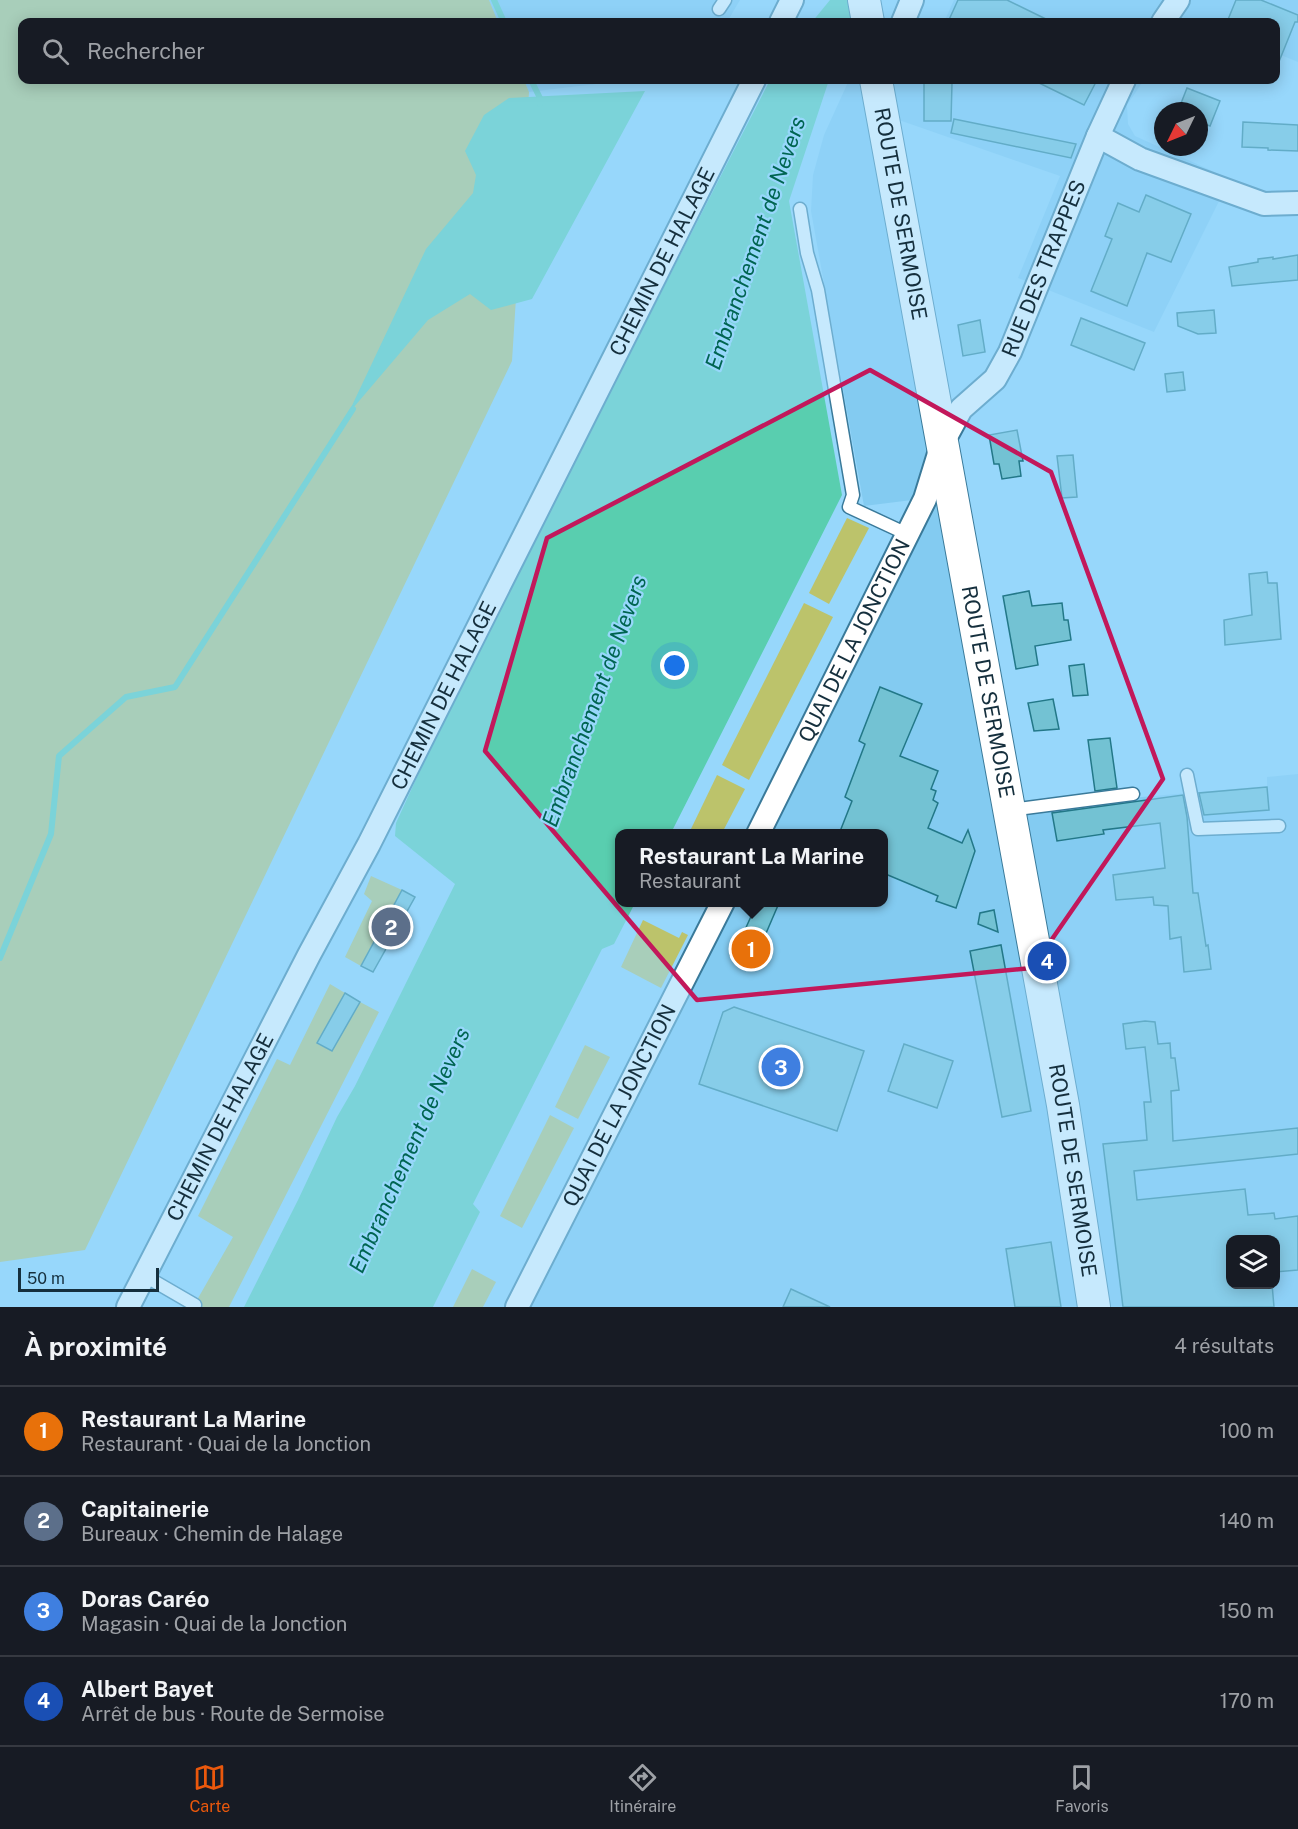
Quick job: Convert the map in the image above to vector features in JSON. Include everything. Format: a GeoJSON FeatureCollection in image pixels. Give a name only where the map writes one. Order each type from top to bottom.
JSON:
{"type":"FeatureCollection","features":[{"type":"Feature","properties":{"kind":"main road"},"geometry":{"type":"LineString","coordinates":[[864,0],[867,18]]}},
{"type":"Feature","properties":{"kind":"main road","name":"ROUTE DE SERMOISE"},"geometry":{"type":"LineString","coordinates":[[877,84],[1063,1105],[1094,1307]]}},
{"type":"Feature","properties":{"kind":"street"},"geometry":{"type":"LineString","coordinates":[[783,18],[792,0]]}},
{"type":"Feature","properties":{"kind":"street"},"geometry":{"type":"LineString","coordinates":[[905,18],[912,0]]}},
{"type":"Feature","properties":{"kind":"street"},"geometry":{"type":"LineString","coordinates":[[1166,18],[1178,0]]}},
{"type":"Feature","properties":{"kind":"street","name":"CHEMIN DE HALAGE"},"geometry":{"type":"LineString","coordinates":[[128,1307],[369,844],[752,84]]}},
{"type":"Feature","properties":{"kind":"street","name":"RUE DES TRAPPES"},"geometry":{"type":"LineString","coordinates":[[942,444],[961,409],[995,379],[1010,352],[1098,136],[1122,84]]}},
{"type":"Feature","properties":{"kind":"street"},"geometry":{"type":"LineString","coordinates":[[1098,136],[1140,159],[1264,204],[1298,203]]}},
{"type":"Feature","properties":{"kind":"street","name":"QUAI DE LA JONCTION"},"geometry":{"type":"LineString","coordinates":[[760,829],[925,499],[942,444]]}},
{"type":"Feature","properties":{"kind":"street","name":"QUAI DE LA JONCTION"},"geometry":{"type":"LineString","coordinates":[[517,1307],[721,907]]}},
{"type":"Feature","properties":{"kind":"lane"},"geometry":{"type":"LineString","coordinates":[[800,209],[807,253],[818,290],[854,495],[849,507],[907,534]]}},
{"type":"Feature","properties":{"kind":"lane"},"geometry":{"type":"LineString","coordinates":[[1187,775],[1198,829],[1279,826]]}},
{"type":"Feature","properties":{"kind":"lane"},"geometry":{"type":"LineString","coordinates":[[1008,810],[1133,794]]}},
{"type":"Feature","properties":{"kind":"lane"},"geometry":{"type":"LineString","coordinates":[[145,1276],[195,1305]]}},
{"type":"Feature","properties":{"kind":"highlighted area"},"geometry":{"type":"Polygon","coordinates":[[[870,370],[1051,472],[1163,779],[1032,968],[697,1000],[485,751],[547,538],[870,370]]]}},
{"type":"Feature","properties":{"kind":"shaded area"},"geometry":{"type":"Polygon","coordinates":[[[0,0],[489,0],[496,18],[18,18],[18,84],[526,84],[529,92],[512,361],[85,1250],[0,1262],[0,0]]]}},
{"type":"Feature","properties":{"kind":"shaded area"},"geometry":{"type":"Polygon","coordinates":[[[489,0],[740,0],[729,18],[496,18],[489,0]]]}},
{"type":"Feature","properties":{"kind":"shaded area"},"geometry":{"type":"Polygon","coordinates":[[[954,0],[1298,0],[1298,62],[1280,55],[1280,18],[946,18],[954,0]]]}},
{"type":"Feature","properties":{"kind":"shaded area"},"geometry":{"type":"Polygon","coordinates":[[[526,84],[596,84],[529,92],[526,84]]]}},
{"type":"Feature","properties":{"kind":"shaded area"},"geometry":{"type":"Polygon","coordinates":[[[847,84],[1141,84],[1127,105],[1128,124],[1135,136],[1154,145],[1154,156],[1179,156],[1230,179],[1154,332],[1018,278],[1060,176],[896,119],[1018,814],[1142,797],[1267,786],[1267,777],[1298,774],[1298,1307],[517,1307],[721,907],[888,907],[888,829],[760,829],[912,500],[864,506],[811,211],[813,175],[824,135],[847,84]]]}},
{"type":"Feature","properties":{"kind":"shaded area"},"geometry":{"type":"Polygon","coordinates":[[[847,518],[869,528],[829,604],[809,593],[847,518]]]}},
{"type":"Feature","properties":{"kind":"shaded area"},"geometry":{"type":"Polygon","coordinates":[[[804,603],[833,617],[749,780],[722,765],[804,603]]]}},
{"type":"Feature","properties":{"kind":"shaded area"},"geometry":{"type":"Polygon","coordinates":[[[717,775],[745,789],[724,829],[691,829],[717,775]]]}},
{"type":"Feature","properties":{"kind":"shaded area"},"geometry":{"type":"Polygon","coordinates":[[[371,876],[402,890],[361,966],[345,957],[372,901],[364,894],[371,876]]]}},
{"type":"Feature","properties":{"kind":"shaded area"},"geometry":{"type":"Polygon","coordinates":[[[643,920],[679,938],[682,932],[688,935],[661,988],[621,967],[643,920]]]}},
{"type":"Feature","properties":{"kind":"shaded area"},"geometry":{"type":"Polygon","coordinates":[[[330,984],[345,993],[318,1044],[332,1051],[360,1002],[379,1012],[229,1307],[193,1307],[233,1237],[198,1216],[277,1059],[290,1065],[330,984]]]}},
{"type":"Feature","properties":{"kind":"shaded area"},"geometry":{"type":"Polygon","coordinates":[[[585,1045],[610,1057],[578,1119],[555,1107],[585,1045]]]}},
{"type":"Feature","properties":{"kind":"shaded area"},"geometry":{"type":"Polygon","coordinates":[[[550,1115],[574,1128],[522,1228],[500,1216],[550,1115]]]}},
{"type":"Feature","properties":{"kind":"shaded area"},"geometry":{"type":"Polygon","coordinates":[[[472,1269],[496,1282],[483,1307],[453,1307],[472,1269]]]}},
{"type":"Feature","properties":{"kind":"water"},"geometry":{"type":"Polygon","coordinates":[[[830,0],[859,0],[851,18],[815,18],[830,0]]]}},
{"type":"Feature","properties":{"kind":"water","name":"Embranchement de Nevers"},"geometry":{"type":"Polygon","coordinates":[[[768,84],[828,84],[789,201],[842,495],[673,829],[615,829],[615,907],[633,907],[614,944],[602,949],[473,1204],[480,1212],[433,1307],[244,1307],[455,884],[395,836],[396,823],[456,692],[768,84]]]}},
{"type":"Feature","properties":{"kind":"water"},"geometry":{"type":"Polygon","coordinates":[[[645,91],[532,299],[491,310],[470,294],[428,320],[348,414],[426,249],[473,193],[476,175],[465,151],[484,115],[509,98],[645,91]]]}},
{"type":"Feature","properties":{"kind":"building"},"geometry":{"type":"Polygon","coordinates":[[[958,0],[1007,0],[1044,18],[950,18],[958,0]]]}},
{"type":"Feature","properties":{"kind":"building"},"geometry":{"type":"Polygon","coordinates":[[[1236,0],[1261,0],[1298,15],[1298,22],[1295,22],[1280,59],[1280,18],[1229,18],[1236,0]]]}},
{"type":"Feature","properties":{"kind":"building"},"geometry":{"type":"Polygon","coordinates":[[[924,84],[952,84],[951,121],[924,121],[924,84]]]}},
{"type":"Feature","properties":{"kind":"building"},"geometry":{"type":"Polygon","coordinates":[[[1041,84],[1095,84],[1084,105],[1041,84]]]}},
{"type":"Feature","properties":{"kind":"building"},"geometry":{"type":"Polygon","coordinates":[[[1187,88],[1220,101],[1210,126],[1208,125],[1208,102],[1182,102],[1187,88]]]}},
{"type":"Feature","properties":{"kind":"building"},"geometry":{"type":"Polygon","coordinates":[[[954,119],[1076,144],[1071,158],[951,133],[954,119]]]}},
{"type":"Feature","properties":{"kind":"building"},"geometry":{"type":"Polygon","coordinates":[[[1243,122],[1298,125],[1298,151],[1242,147],[1243,122]]]}},
{"type":"Feature","properties":{"kind":"building"},"geometry":{"type":"Polygon","coordinates":[[[1146,195],[1191,214],[1171,262],[1147,253],[1127,306],[1091,291],[1112,239],[1105,236],[1118,203],[1139,212],[1146,195]]]}},
{"type":"Feature","properties":{"kind":"building"},"geometry":{"type":"Polygon","coordinates":[[[1298,255],[1298,280],[1232,286],[1229,267],[1258,262],[1258,259],[1298,255]]]}},
{"type":"Feature","properties":{"kind":"building"},"geometry":{"type":"Polygon","coordinates":[[[1214,310],[1216,333],[1198,334],[1178,326],[1177,313],[1214,310]]]}},
{"type":"Feature","properties":{"kind":"building"},"geometry":{"type":"Polygon","coordinates":[[[1081,318],[1145,343],[1134,370],[1071,345],[1081,318]]]}},
{"type":"Feature","properties":{"kind":"building"},"geometry":{"type":"Polygon","coordinates":[[[980,320],[985,352],[963,356],[958,325],[980,320]]]}},
{"type":"Feature","properties":{"kind":"building"},"geometry":{"type":"Polygon","coordinates":[[[1183,372],[1185,390],[1167,392],[1165,374],[1183,372]]]}},
{"type":"Feature","properties":{"kind":"building"},"geometry":{"type":"Polygon","coordinates":[[[1017,430],[1023,461],[1019,461],[1021,476],[1002,479],[999,464],[994,464],[989,435],[1017,430]]]}},
{"type":"Feature","properties":{"kind":"building"},"geometry":{"type":"Polygon","coordinates":[[[1073,455],[1077,497],[1062,498],[1057,456],[1073,455]]]}},
{"type":"Feature","properties":{"kind":"building"},"geometry":{"type":"Polygon","coordinates":[[[1267,572],[1268,583],[1277,583],[1281,639],[1225,645],[1224,620],[1252,615],[1249,574],[1267,572]]]}},
{"type":"Feature","properties":{"kind":"building"},"geometry":{"type":"Polygon","coordinates":[[[1029,591],[1032,606],[1062,603],[1064,620],[1068,620],[1071,640],[1035,646],[1038,665],[1016,669],[1003,596],[1029,591]]]}},
{"type":"Feature","properties":{"kind":"building"},"geometry":{"type":"Polygon","coordinates":[[[1084,664],[1088,695],[1073,696],[1069,666],[1084,664]]]}},
{"type":"Feature","properties":{"kind":"building"},"geometry":{"type":"Polygon","coordinates":[[[880,687],[922,704],[900,756],[938,771],[931,789],[936,791],[933,800],[938,803],[928,828],[962,843],[968,830],[975,851],[956,908],[936,901],[938,896],[888,875],[888,829],[841,829],[852,801],[845,797],[865,744],[859,741],[880,687]]]}},
{"type":"Feature","properties":{"kind":"building"},"geometry":{"type":"Polygon","coordinates":[[[1053,699],[1059,729],[1034,731],[1028,703],[1053,699]]]}},
{"type":"Feature","properties":{"kind":"building"},"geometry":{"type":"Polygon","coordinates":[[[1110,738],[1117,788],[1095,791],[1088,740],[1110,738]]]}},
{"type":"Feature","properties":{"kind":"building"},"geometry":{"type":"Polygon","coordinates":[[[1267,787],[1269,810],[1204,815],[1199,793],[1267,787]]]}},
{"type":"Feature","properties":{"kind":"building"},"geometry":{"type":"Polygon","coordinates":[[[1183,795],[1193,893],[1198,893],[1211,969],[1184,972],[1181,937],[1170,939],[1168,906],[1154,905],[1153,897],[1116,900],[1113,875],[1165,868],[1160,823],[1103,830],[1104,834],[1057,841],[1052,813],[1183,795]]]}},
{"type":"Feature","properties":{"kind":"building"},"geometry":{"type":"Polygon","coordinates":[[[402,890],[415,897],[373,972],[361,966],[402,890]]]}},
{"type":"Feature","properties":{"kind":"building"},"geometry":{"type":"Polygon","coordinates":[[[755,907],[777,907],[752,966],[730,955],[742,931],[744,932],[755,907]]]}},
{"type":"Feature","properties":{"kind":"building"},"geometry":{"type":"Polygon","coordinates":[[[994,910],[998,932],[978,924],[980,913],[994,910]]]}},
{"type":"Feature","properties":{"kind":"building"},"geometry":{"type":"Polygon","coordinates":[[[1001,945],[1031,1111],[1002,1117],[970,951],[1001,945]]]}},
{"type":"Feature","properties":{"kind":"building"},"geometry":{"type":"Polygon","coordinates":[[[345,993],[360,1002],[332,1051],[317,1043],[345,993]]]}},
{"type":"Feature","properties":{"kind":"building"},"geometry":{"type":"Polygon","coordinates":[[[734,1007],[864,1051],[837,1131],[699,1084],[723,1012],[734,1007]]]}},
{"type":"Feature","properties":{"kind":"building"},"geometry":{"type":"Polygon","coordinates":[[[1155,1022],[1158,1044],[1170,1043],[1171,1058],[1175,1058],[1179,1090],[1171,1091],[1173,1141],[1298,1128],[1298,1154],[1134,1171],[1137,1200],[1245,1189],[1248,1215],[1274,1213],[1275,1219],[1298,1216],[1298,1270],[1280,1272],[1280,1235],[1226,1235],[1226,1289],[1272,1289],[1274,1307],[1123,1307],[1103,1144],[1147,1140],[1144,1102],[1151,1102],[1145,1047],[1126,1049],[1123,1024],[1155,1022]]]}},
{"type":"Feature","properties":{"kind":"building"},"geometry":{"type":"Polygon","coordinates":[[[904,1044],[953,1061],[937,1108],[888,1091],[904,1044]]]}},
{"type":"Feature","properties":{"kind":"building"},"geometry":{"type":"Polygon","coordinates":[[[1051,1242],[1061,1307],[1015,1307],[1006,1249],[1051,1242]]]}},
{"type":"Feature","properties":{"kind":"building"},"geometry":{"type":"Polygon","coordinates":[[[791,1289],[830,1307],[783,1307],[791,1289]]]}},
{"type":"Feature","properties":{"kind":"waterway"},"geometry":{"type":"LineString","coordinates":[[494,0],[502,18]]}},
{"type":"Feature","properties":{"kind":"waterway"},"geometry":{"type":"LineString","coordinates":[[533,84],[540,98],[540,104]]}},
{"type":"Feature","properties":{"kind":"waterway"},"geometry":{"type":"LineString","coordinates":[[0,958],[51,834],[59,756],[126,697],[175,687],[353,409]]}},
{"type":"Feature","properties":{"kind":"place","name":"Capitainerie"},"geometry":{"type":"Point","coordinates":[391,927]}},
{"type":"Feature","properties":{"kind":"place","name":"Restaurant La Marine"},"geometry":{"type":"Point","coordinates":[751,949]}},
{"type":"Feature","properties":{"kind":"place","name":"Albert Bayet"},"geometry":{"type":"Point","coordinates":[1047,961]}},
{"type":"Feature","properties":{"kind":"place","name":"Doras Caréo"},"geometry":{"type":"Point","coordinates":[781,1067]}}]}
